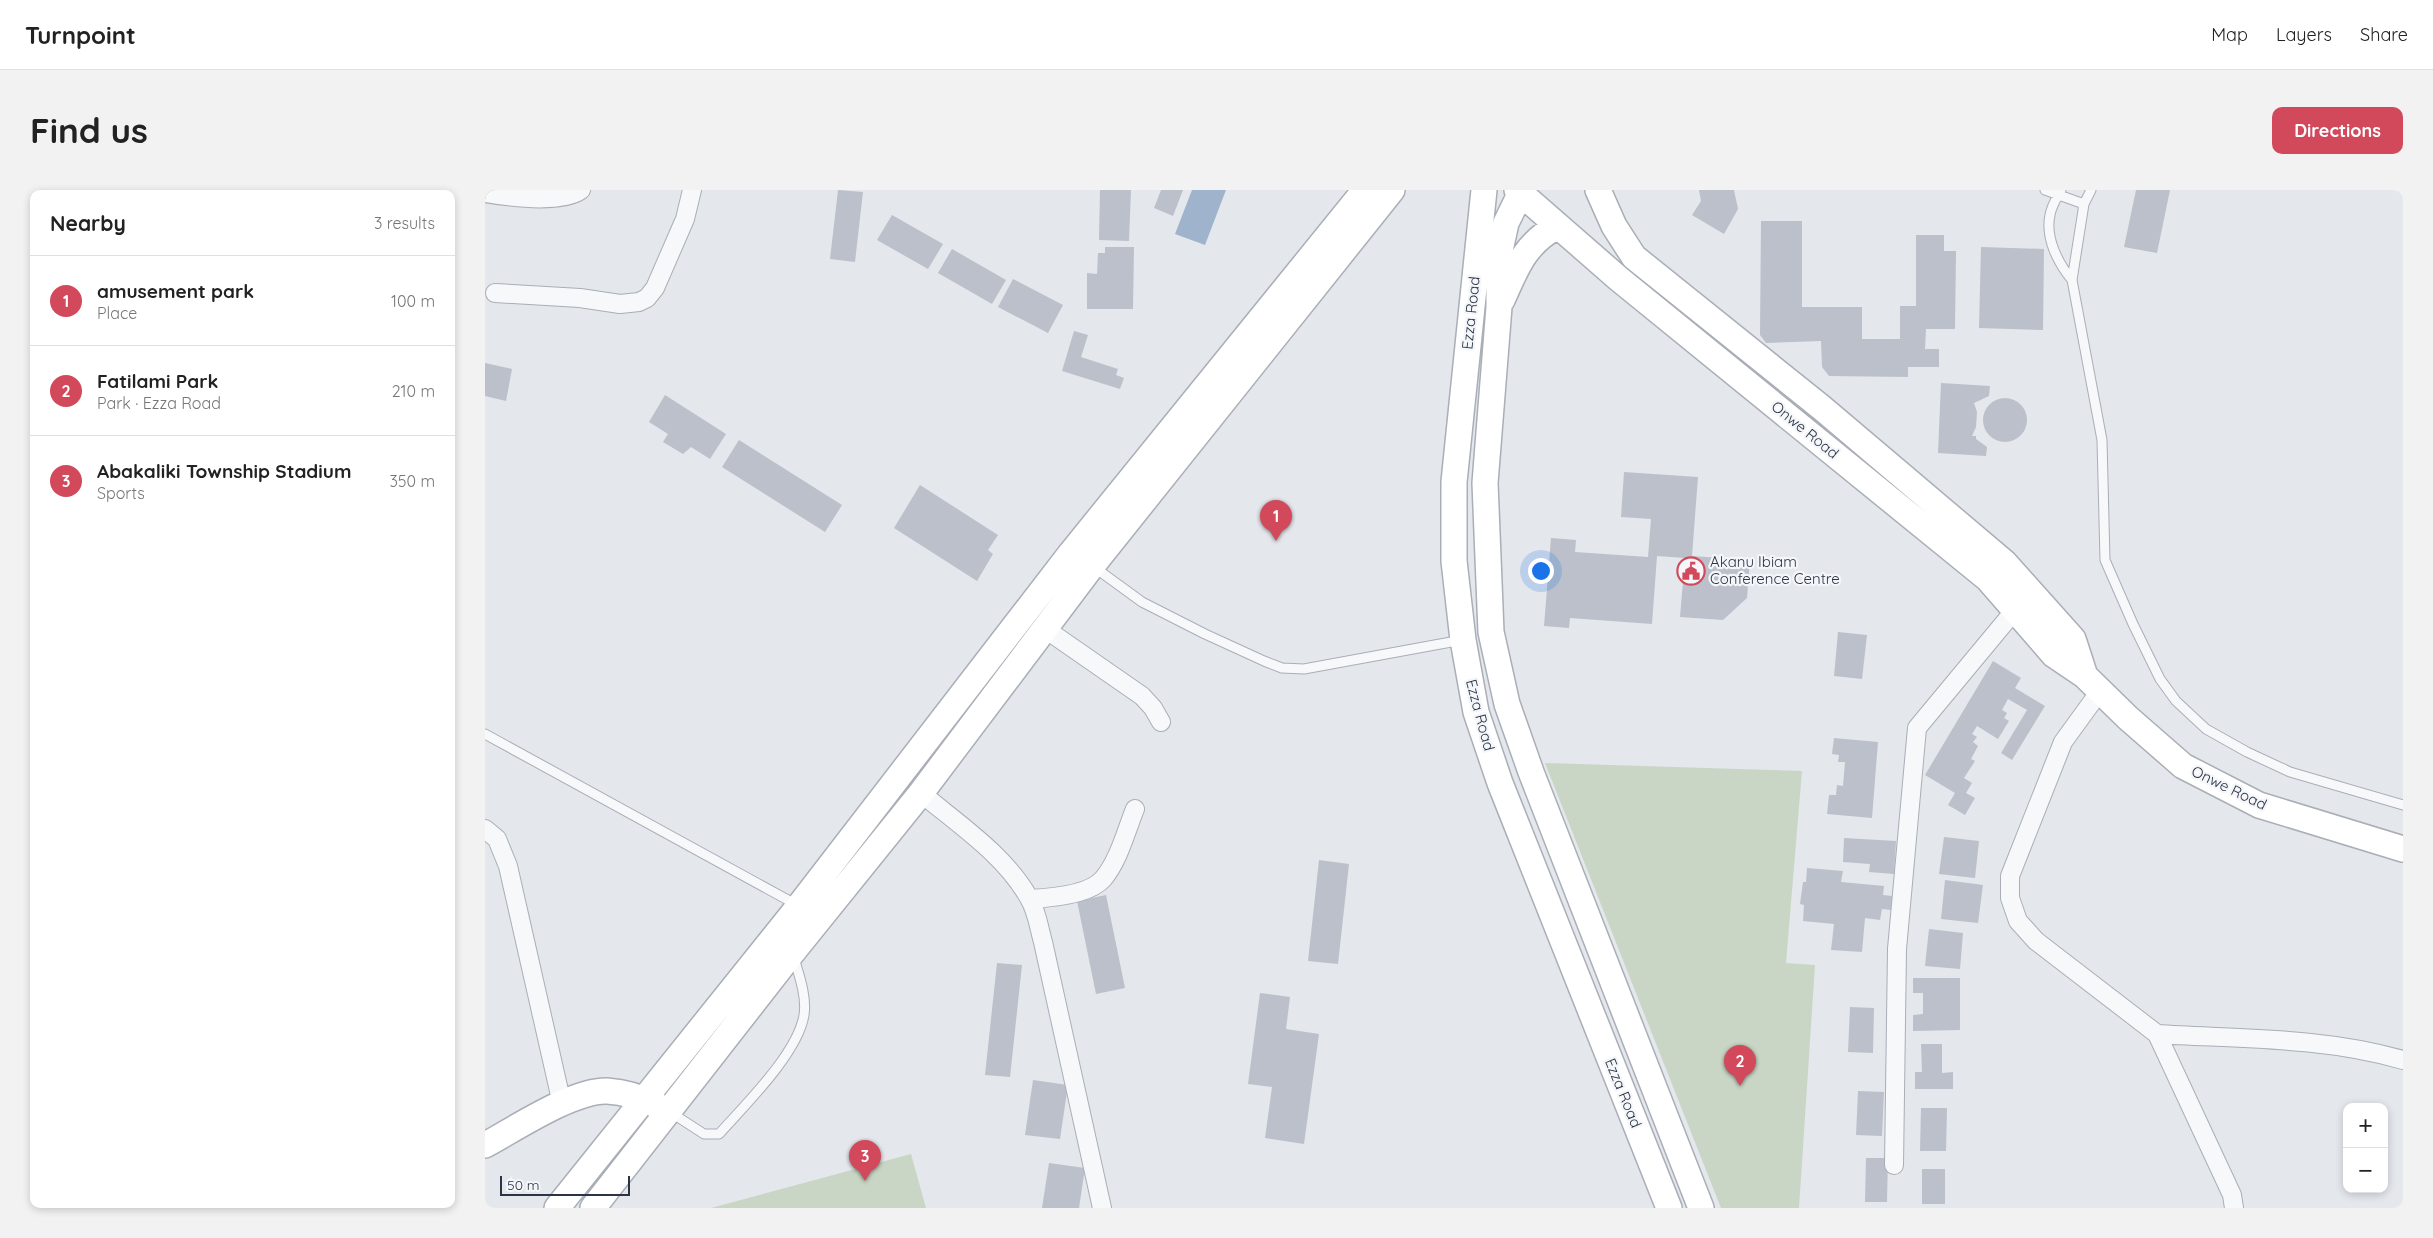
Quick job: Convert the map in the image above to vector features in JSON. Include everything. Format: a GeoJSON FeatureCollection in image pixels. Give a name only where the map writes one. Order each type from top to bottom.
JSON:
{"type":"FeatureCollection","features":[{"type":"Feature","properties":{"kind":"main road"},"geometry":{"type":"LineString","coordinates":[[593,1208],[792,953],[809,913],[1071,553],[1365,190]]}},
{"type":"Feature","properties":{"kind":"main road"},"geometry":{"type":"LineString","coordinates":[[557,1208],[645,1099],[809,913],[921,793],[1092,566],[1392,190]]}},
{"type":"Feature","properties":{"kind":"main road","name":"Ezza Road"},"geometry":{"type":"LineString","coordinates":[[1484,190],[1454,482],[1454,560],[1463,640],[1477,712],[1500,784],[1669,1208]]}},
{"type":"Feature","properties":{"kind":"main road","name":"Onwe Road"},"geometry":{"type":"LineString","coordinates":[[1598,190],[1614,226],[1634,257],[1822,408],[2005,563],[2073,639],[2093,683]]}},
{"type":"Feature","properties":{"kind":"main road","name":"Ezza Road"},"geometry":{"type":"LineString","coordinates":[[1520,191],[1507,223],[1499,255],[1499,307],[1485,483],[1490,623],[1507,704],[1531,772],[1701,1208]]}},
{"type":"Feature","properties":{"kind":"main road","name":"Onwe Road"},"geometry":{"type":"LineString","coordinates":[[1520,191],[1557,226],[1619,279],[1988,579],[2054,655],[2093,683],[2183,766],[2259,805],[2403,849]]}},
{"type":"Feature","properties":{"kind":"main road"},"geometry":{"type":"LineString","coordinates":[[1499,307],[1523,255],[1541,235],[1557,226]]}},
{"type":"Feature","properties":{"kind":"main road"},"geometry":{"type":"LineString","coordinates":[[1804,429],[1822,408]]}},
{"type":"Feature","properties":{"kind":"main road"},"geometry":{"type":"LineString","coordinates":[[1500,784],[1531,772]]}},
{"type":"Feature","properties":{"kind":"main road"},"geometry":{"type":"LineString","coordinates":[[485,1145],[561,1104],[606,1091],[645,1099],[669,1112]]}},
{"type":"Feature","properties":{"kind":"street"},"geometry":{"type":"LineString","coordinates":[[485,193],[507,197],[566,196],[581,190]]}},
{"type":"Feature","properties":{"kind":"street"},"geometry":{"type":"LineString","coordinates":[[495,293],[580,298],[620,304],[639,302],[647,298],[655,288],[685,219],[692,190]]}},
{"type":"Feature","properties":{"kind":"street"},"geometry":{"type":"LineString","coordinates":[[1893,1165],[1897,949],[1917,728],[2015,610]]}},
{"type":"Feature","properties":{"kind":"street"},"geometry":{"type":"LineString","coordinates":[[1044,628],[1142,696],[1153,708],[1161,722]]}},
{"type":"Feature","properties":{"kind":"street"},"geometry":{"type":"LineString","coordinates":[[2093,683],[2063,742],[2010,876],[2010,898],[2018,921],[2036,941],[2157,1034],[2231,1195],[2234,1208]]}},
{"type":"Feature","properties":{"kind":"street"},"geometry":{"type":"LineString","coordinates":[[921,793],[996,857],[1015,876],[1030,899],[1043,942],[1101,1208]]}},
{"type":"Feature","properties":{"kind":"street"},"geometry":{"type":"LineString","coordinates":[[1030,899],[1061,897],[1102,880],[1117,854],[1135,809]]}},
{"type":"Feature","properties":{"kind":"street"},"geometry":{"type":"LineString","coordinates":[[485,829],[497,839],[508,866],[561,1104]]}},
{"type":"Feature","properties":{"kind":"street"},"geometry":{"type":"LineString","coordinates":[[2157,1034],[2332,1045],[2374,1052],[2403,1060]]}},
{"type":"Feature","properties":{"kind":"lane"},"geometry":{"type":"LineString","coordinates":[[2045,190],[2059,193],[2084,204]]}},
{"type":"Feature","properties":{"kind":"lane"},"geometry":{"type":"LineString","coordinates":[[2091,190],[2084,204],[2072,280],[2101,440],[2105,560],[2160,679],[2176,701],[2206,729],[2247,752],[2290,772],[2403,805]]}},
{"type":"Feature","properties":{"kind":"lane"},"geometry":{"type":"LineString","coordinates":[[2059,193],[2049,216],[2051,238],[2059,264],[2072,280]]}},
{"type":"Feature","properties":{"kind":"lane"},"geometry":{"type":"LineString","coordinates":[[1092,566],[1142,602],[1255,658],[1283,668],[1304,669],[1463,640]]}},
{"type":"Feature","properties":{"kind":"lane"},"geometry":{"type":"LineString","coordinates":[[485,734],[809,913]]}},
{"type":"Feature","properties":{"kind":"lane"},"geometry":{"type":"LineString","coordinates":[[669,1112],[704,1134],[719,1134],[767,1080],[797,1038],[805,1014],[801,983],[792,953]]}},
{"type":"Feature","properties":{"kind":"green space"},"geometry":{"type":"Polygon","coordinates":[[[1545,763],[1802,771],[1786,963],[1815,965],[1799,1208],[1721,1208],[1545,763]]]}},
{"type":"Feature","properties":{"kind":"green space"},"geometry":{"type":"Polygon","coordinates":[[[911,1154],[926,1208],[711,1208],[911,1154]]]}},
{"type":"Feature","properties":{"kind":"water"},"geometry":{"type":"Polygon","coordinates":[[[1192,190],[1226,190],[1205,245],[1175,234],[1192,190]]]}},
{"type":"Feature","properties":{"kind":"building"},"geometry":{"type":"Polygon","coordinates":[[[838,190],[863,192],[855,262],[830,259],[838,190]]]}},
{"type":"Feature","properties":{"kind":"building"},"geometry":{"type":"Polygon","coordinates":[[[1100,190],[1131,190],[1129,241],[1099,240],[1100,190]]]}},
{"type":"Feature","properties":{"kind":"building"},"geometry":{"type":"Polygon","coordinates":[[[1161,190],[1183,190],[1173,216],[1154,208],[1161,190]]]}},
{"type":"Feature","properties":{"kind":"building"},"geometry":{"type":"Polygon","coordinates":[[[1699,190],[1734,190],[1738,209],[1724,234],[1692,215],[1701,201],[1699,190]]]}},
{"type":"Feature","properties":{"kind":"building"},"geometry":{"type":"Polygon","coordinates":[[[2136,190],[2170,190],[2157,253],[2124,247],[2136,190]]]}},
{"type":"Feature","properties":{"kind":"building"},"geometry":{"type":"Polygon","coordinates":[[[892,215],[943,244],[928,269],[877,240],[892,215]]]}},
{"type":"Feature","properties":{"kind":"building"},"geometry":{"type":"Polygon","coordinates":[[[1761,221],[1802,221],[1802,307],[1862,307],[1862,339],[1900,339],[1900,306],[1916,306],[1916,235],[1944,235],[1944,251],[1956,251],[1955,329],[1926,329],[1925,349],[1939,349],[1939,367],[1908,367],[1908,377],[1829,376],[1822,367],[1821,341],[1766,343],[1760,335],[1761,221]]]}},
{"type":"Feature","properties":{"kind":"building"},"geometry":{"type":"Polygon","coordinates":[[[1105,247],[1134,247],[1133,309],[1087,309],[1087,273],[1097,274],[1098,253],[1105,253],[1105,247]]]}},
{"type":"Feature","properties":{"kind":"building"},"geometry":{"type":"Polygon","coordinates":[[[1981,247],[2044,249],[2043,330],[1979,328],[1981,247]]]}},
{"type":"Feature","properties":{"kind":"building"},"geometry":{"type":"Polygon","coordinates":[[[952,249],[1006,280],[992,304],[938,273],[952,249]]]}},
{"type":"Feature","properties":{"kind":"building"},"geometry":{"type":"Polygon","coordinates":[[[1013,279],[1063,305],[1048,333],[998,307],[1013,279]]]}},
{"type":"Feature","properties":{"kind":"building"},"geometry":{"type":"Polygon","coordinates":[[[1074,331],[1088,335],[1081,357],[1118,369],[1116,375],[1124,378],[1120,389],[1062,371],[1074,331]]]}},
{"type":"Feature","properties":{"kind":"building"},"geometry":{"type":"Polygon","coordinates":[[[485,363],[512,369],[506,401],[485,396],[485,363]]]}},
{"type":"Feature","properties":{"kind":"building"},"geometry":{"type":"Polygon","coordinates":[[[1941,383],[1990,386],[1989,396],[1974,403],[1977,412],[1976,427],[1972,436],[1976,436],[1976,439],[1987,447],[1986,456],[1938,453],[1941,383]]]}},
{"type":"Feature","properties":{"kind":"building"},"geometry":{"type":"Polygon","coordinates":[[[665,395],[726,434],[710,459],[691,447],[683,454],[663,442],[668,434],[649,422],[665,395]]]}},
{"type":"Feature","properties":{"kind":"building"},"geometry":{"type":"Polygon","coordinates":[[[2001,398],[2009,398],[2021,404],[2027,420],[2021,436],[2009,442],[2001,442],[1989,436],[1983,424],[1983,416],[1989,404],[2001,398]]]}},
{"type":"Feature","properties":{"kind":"building"},"geometry":{"type":"Polygon","coordinates":[[[739,440],[842,505],[825,532],[722,467],[739,440]]]}},
{"type":"Feature","properties":{"kind":"building"},"geometry":{"type":"Polygon","coordinates":[[[1624,472],[1698,477],[1692,556],[1750,560],[1747,598],[1723,620],[1680,617],[1685,558],[1657,556],[1652,624],[1570,618],[1569,628],[1544,626],[1551,538],[1576,540],[1575,552],[1648,557],[1651,519],[1621,517],[1624,472]]]}},
{"type":"Feature","properties":{"kind":"building"},"geometry":{"type":"Polygon","coordinates":[[[920,485],[998,535],[988,550],[993,554],[977,581],[894,528],[920,485]]]}},
{"type":"Feature","properties":{"kind":"building"},"geometry":{"type":"Polygon","coordinates":[[[1838,632],[1867,635],[1862,679],[1834,676],[1838,632]]]}},
{"type":"Feature","properties":{"kind":"building"},"geometry":{"type":"Polygon","coordinates":[[[1993,661],[2021,678],[2015,688],[2045,706],[2012,760],[2001,753],[2027,710],[2008,699],[2002,710],[2007,713],[2004,718],[2009,721],[1998,739],[1977,726],[1972,734],[1977,737],[1973,742],[1978,746],[1971,759],[1975,761],[1964,778],[1972,783],[1966,793],[1975,798],[1965,815],[1948,805],[1955,793],[1925,775],[1993,661]]]}},
{"type":"Feature","properties":{"kind":"building"},"geometry":{"type":"Polygon","coordinates":[[[1834,738],[1878,742],[1872,818],[1827,814],[1829,795],[1836,795],[1837,785],[1843,786],[1845,762],[1838,762],[1839,755],[1832,754],[1834,738]]]}},
{"type":"Feature","properties":{"kind":"building"},"geometry":{"type":"Polygon","coordinates":[[[1944,837],[1979,841],[1975,878],[1939,874],[1944,837]]]}},
{"type":"Feature","properties":{"kind":"building"},"geometry":{"type":"Polygon","coordinates":[[[1844,838],[1896,841],[1894,874],[1869,872],[1870,864],[1843,862],[1844,838]]]}},
{"type":"Feature","properties":{"kind":"building"},"geometry":{"type":"Polygon","coordinates":[[[1319,860],[1349,864],[1338,964],[1308,961],[1319,860]]]}},
{"type":"Feature","properties":{"kind":"building"},"geometry":{"type":"Polygon","coordinates":[[[1807,868],[1843,871],[1841,882],[1884,886],[1883,895],[1892,896],[1891,910],[1882,909],[1880,920],[1865,918],[1862,952],[1831,950],[1834,924],[1803,921],[1804,905],[1800,904],[1803,882],[1806,882],[1807,868]]]}},
{"type":"Feature","properties":{"kind":"building"},"geometry":{"type":"Polygon","coordinates":[[[1945,880],[1983,885],[1978,923],[1941,919],[1945,880]]]}},
{"type":"Feature","properties":{"kind":"building"},"geometry":{"type":"Polygon","coordinates":[[[1106,895],[1125,988],[1096,994],[1077,901],[1106,895]]]}},
{"type":"Feature","properties":{"kind":"building"},"geometry":{"type":"Polygon","coordinates":[[[1929,929],[1963,933],[1960,969],[1925,966],[1929,929]]]}},
{"type":"Feature","properties":{"kind":"building"},"geometry":{"type":"Polygon","coordinates":[[[997,963],[1022,965],[1010,1077],[985,1075],[997,963]]]}},
{"type":"Feature","properties":{"kind":"building"},"geometry":{"type":"Polygon","coordinates":[[[1913,978],[1960,978],[1960,1030],[1913,1031],[1913,1015],[1923,1014],[1923,993],[1913,993],[1913,978]]]}},
{"type":"Feature","properties":{"kind":"building"},"geometry":{"type":"Polygon","coordinates":[[[1260,993],[1290,997],[1286,1029],[1319,1034],[1304,1144],[1265,1138],[1272,1087],[1248,1084],[1260,993]]]}},
{"type":"Feature","properties":{"kind":"building"},"geometry":{"type":"Polygon","coordinates":[[[1850,1007],[1874,1008],[1873,1053],[1848,1052],[1850,1007]]]}},
{"type":"Feature","properties":{"kind":"building"},"geometry":{"type":"Polygon","coordinates":[[[1921,1044],[1942,1044],[1942,1073],[1953,1072],[1953,1089],[1915,1089],[1915,1072],[1922,1072],[1921,1044]]]}},
{"type":"Feature","properties":{"kind":"building"},"geometry":{"type":"Polygon","coordinates":[[[1033,1080],[1068,1085],[1060,1139],[1025,1135],[1033,1080]]]}},
{"type":"Feature","properties":{"kind":"building"},"geometry":{"type":"Polygon","coordinates":[[[1858,1091],[1884,1092],[1882,1136],[1856,1135],[1858,1091]]]}},
{"type":"Feature","properties":{"kind":"building"},"geometry":{"type":"Polygon","coordinates":[[[1921,1108],[1947,1108],[1946,1151],[1920,1151],[1921,1108]]]}},
{"type":"Feature","properties":{"kind":"building"},"geometry":{"type":"Polygon","coordinates":[[[1866,1158],[1888,1158],[1887,1202],[1865,1202],[1866,1158]]]}},
{"type":"Feature","properties":{"kind":"building"},"geometry":{"type":"Polygon","coordinates":[[[1049,1163],[1085,1168],[1079,1208],[1042,1208],[1049,1163]]]}},
{"type":"Feature","properties":{"kind":"building"},"geometry":{"type":"Polygon","coordinates":[[[1922,1169],[1945,1169],[1945,1204],[1922,1204],[1922,1169]]]}},
{"type":"Feature","properties":{"kind":"place","name":"amusement park"},"geometry":{"type":"Point","coordinates":[1276,541]}},
{"type":"Feature","properties":{"kind":"place","name":"Akanu Ibiam Conference Centre"},"geometry":{"type":"Point","coordinates":[1691,571]}},
{"type":"Feature","properties":{"kind":"place","name":"Fatilami Park"},"geometry":{"type":"Point","coordinates":[1740,1086]}},
{"type":"Feature","properties":{"kind":"place","name":"Abakaliki Township Stadium"},"geometry":{"type":"Point","coordinates":[865,1181]}}]}
